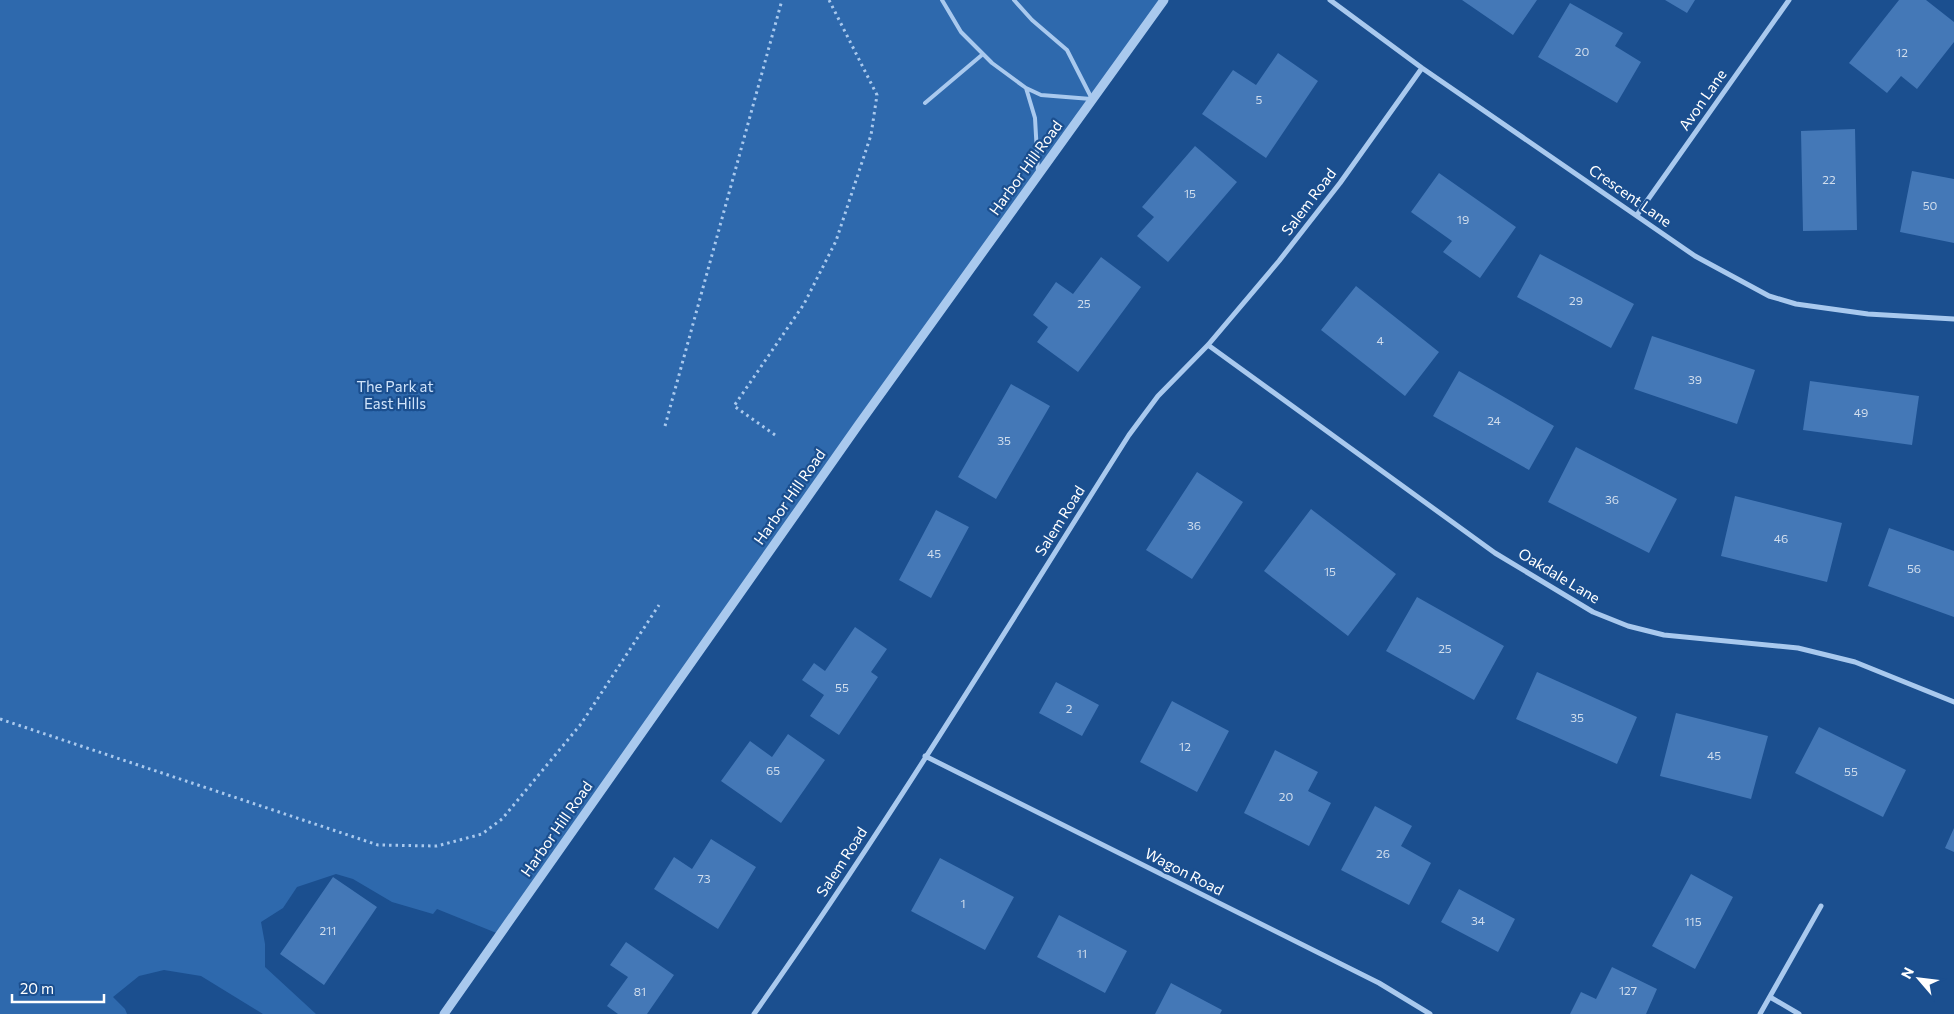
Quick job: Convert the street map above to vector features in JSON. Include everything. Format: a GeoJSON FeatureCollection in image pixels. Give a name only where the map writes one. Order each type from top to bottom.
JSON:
{"type":"FeatureCollection","features":[{"type":"Feature","properties":{"kind":"street","name":"Harbor Hill Road"},"geometry":{"type":"LineString","coordinates":[[444,1014],[853,432],[1164,0]]}},
{"type":"Feature","properties":{"kind":"street","name":"Crescent Lane"},"geometry":{"type":"LineString","coordinates":[[1330,0],[1422,68],[1695,256],[1769,296],[1796,304],[1868,314],[1954,319]]}},
{"type":"Feature","properties":{"kind":"street","name":"Avon Lane"},"geometry":{"type":"LineString","coordinates":[[1637,215],[1789,0]]}},
{"type":"Feature","properties":{"kind":"street","name":"Salem Road"},"geometry":{"type":"LineString","coordinates":[[754,1014],[798,953],[926,756],[1129,435],[1158,396],[1208,345],[1309,223],[1422,68]]}},
{"type":"Feature","properties":{"kind":"street","name":"Oakdale Lane"},"geometry":{"type":"LineString","coordinates":[[1208,345],[1495,553],[1593,612],[1628,626],[1664,636],[1798,648],[1855,662],[1954,702]]}},
{"type":"Feature","properties":{"kind":"street","name":"Wagon Road"},"geometry":{"type":"LineString","coordinates":[[926,756],[1379,983],[1430,1014]]}},
{"type":"Feature","properties":{"kind":"street"},"geometry":{"type":"LineString","coordinates":[[1760,1014],[1821,906]]}},
{"type":"Feature","properties":{"kind":"street"},"geometry":{"type":"LineString","coordinates":[[1770,997],[1799,1014]]}},
{"type":"Feature","properties":{"kind":"lane"},"geometry":{"type":"LineString","coordinates":[[942,0],[961,32],[992,63],[1026,88],[1041,95],[1092,100]]}},
{"type":"Feature","properties":{"kind":"lane"},"geometry":{"type":"LineString","coordinates":[[1014,0],[1032,20],[1068,50],[1092,100]]}},
{"type":"Feature","properties":{"kind":"lane"},"geometry":{"type":"LineString","coordinates":[[925,103],[983,54]]}},
{"type":"Feature","properties":{"kind":"lane"},"geometry":{"type":"LineString","coordinates":[[1026,88],[1035,118],[1038,174]]}},
{"type":"Feature","properties":{"kind":"path"},"geometry":{"type":"LineString","coordinates":[[665,426],[782,0]]}},
{"type":"Feature","properties":{"kind":"path"},"geometry":{"type":"LineString","coordinates":[[775,435],[734,406],[804,304],[836,241],[871,136],[877,95],[829,0]]}},
{"type":"Feature","properties":{"kind":"path"},"geometry":{"type":"LineString","coordinates":[[0,719],[378,845],[437,846],[482,834],[502,819],[581,724],[659,605]]}},
{"type":"Feature","properties":{"kind":"green space","name":"The Park at East Hills"},"geometry":{"type":"Polygon","coordinates":[[[0,0],[1164,0],[499,934],[437,909],[433,914],[392,902],[353,879],[336,874],[297,887],[283,908],[261,922],[265,944],[265,967],[316,1014],[263,1014],[201,976],[164,970],[139,976],[113,997],[125,1009],[127,1014],[0,1014],[0,0]]]}},
{"type":"Feature","properties":{"kind":"building"},"geometry":{"type":"Polygon","coordinates":[[[1462,0],[1537,0],[1513,35],[1462,0]]]}},
{"type":"Feature","properties":{"kind":"building"},"geometry":{"type":"Polygon","coordinates":[[[1665,0],[1695,0],[1687,13],[1665,0]]]}},
{"type":"Feature","properties":{"kind":"building"},"geometry":{"type":"Polygon","coordinates":[[[1899,0],[1926,0],[1954,22],[1954,42],[1917,89],[1901,76],[1887,93],[1849,63],[1899,0]]]}},
{"type":"Feature","properties":{"kind":"building"},"geometry":{"type":"Polygon","coordinates":[[[1570,3],[1623,33],[1615,46],[1641,62],[1617,103],[1538,57],[1570,3]]]}},
{"type":"Feature","properties":{"kind":"building"},"geometry":{"type":"Polygon","coordinates":[[[1278,53],[1318,81],[1266,158],[1202,114],[1233,70],[1256,85],[1278,53]]]}},
{"type":"Feature","properties":{"kind":"building"},"geometry":{"type":"Polygon","coordinates":[[[1855,129],[1857,230],[1803,231],[1801,131],[1855,129]]]}},
{"type":"Feature","properties":{"kind":"building"},"geometry":{"type":"Polygon","coordinates":[[[1195,146],[1237,182],[1168,262],[1137,236],[1154,217],[1142,207],[1195,146]]]}},
{"type":"Feature","properties":{"kind":"building"},"geometry":{"type":"Polygon","coordinates":[[[1912,171],[1954,179],[1954,243],[1900,232],[1912,171]]]}},
{"type":"Feature","properties":{"kind":"building"},"geometry":{"type":"Polygon","coordinates":[[[1439,173],[1516,227],[1480,278],[1443,252],[1452,241],[1411,212],[1439,173]]]}},
{"type":"Feature","properties":{"kind":"building"},"geometry":{"type":"Polygon","coordinates":[[[1540,254],[1634,304],[1611,348],[1517,297],[1540,254]]]}},
{"type":"Feature","properties":{"kind":"building"},"geometry":{"type":"Polygon","coordinates":[[[1101,257],[1141,287],[1078,372],[1037,342],[1048,327],[1033,315],[1056,282],[1073,294],[1101,257]]]}},
{"type":"Feature","properties":{"kind":"building"},"geometry":{"type":"Polygon","coordinates":[[[1356,286],[1439,352],[1405,396],[1321,330],[1356,286]]]}},
{"type":"Feature","properties":{"kind":"building"},"geometry":{"type":"Polygon","coordinates":[[[1652,336],[1755,370],[1737,424],[1634,389],[1652,336]]]}},
{"type":"Feature","properties":{"kind":"building"},"geometry":{"type":"Polygon","coordinates":[[[1459,371],[1554,426],[1529,470],[1433,416],[1459,371]]]}},
{"type":"Feature","properties":{"kind":"building"},"geometry":{"type":"Polygon","coordinates":[[[1810,381],[1919,396],[1912,445],[1803,430],[1810,381]]]}},
{"type":"Feature","properties":{"kind":"building"},"geometry":{"type":"Polygon","coordinates":[[[1011,384],[1050,406],[996,499],[958,477],[1011,384]]]}},
{"type":"Feature","properties":{"kind":"building"},"geometry":{"type":"Polygon","coordinates":[[[1576,447],[1677,499],[1649,553],[1548,502],[1576,447]]]}},
{"type":"Feature","properties":{"kind":"building"},"geometry":{"type":"Polygon","coordinates":[[[1197,472],[1243,502],[1192,579],[1146,550],[1197,472]]]}},
{"type":"Feature","properties":{"kind":"building"},"geometry":{"type":"Polygon","coordinates":[[[1735,496],[1842,523],[1827,582],[1721,556],[1735,496]]]}},
{"type":"Feature","properties":{"kind":"building"},"geometry":{"type":"Polygon","coordinates":[[[1311,509],[1396,574],[1348,636],[1264,571],[1311,509]]]}},
{"type":"Feature","properties":{"kind":"building"},"geometry":{"type":"Polygon","coordinates":[[[936,510],[969,527],[931,598],[899,580],[936,510]]]}},
{"type":"Feature","properties":{"kind":"building"},"geometry":{"type":"Polygon","coordinates":[[[1889,528],[1954,551],[1954,617],[1868,586],[1889,528]]]}},
{"type":"Feature","properties":{"kind":"building"},"geometry":{"type":"Polygon","coordinates":[[[1417,597],[1504,646],[1474,700],[1386,651],[1417,597]]]}},
{"type":"Feature","properties":{"kind":"building"},"geometry":{"type":"Polygon","coordinates":[[[855,627],[887,649],[871,672],[878,677],[839,735],[810,716],[824,695],[802,680],[814,663],[825,671],[855,627]]]}},
{"type":"Feature","properties":{"kind":"building"},"geometry":{"type":"Polygon","coordinates":[[[1537,672],[1637,717],[1617,764],[1516,719],[1537,672]]]}},
{"type":"Feature","properties":{"kind":"building"},"geometry":{"type":"Polygon","coordinates":[[[1056,682],[1099,705],[1082,736],[1039,713],[1056,682]]]}},
{"type":"Feature","properties":{"kind":"building"},"geometry":{"type":"Polygon","coordinates":[[[1172,701],[1229,731],[1197,792],[1140,762],[1172,701]]]}},
{"type":"Feature","properties":{"kind":"building"},"geometry":{"type":"Polygon","coordinates":[[[1676,713],[1768,736],[1751,799],[1660,776],[1676,713]]]}},
{"type":"Feature","properties":{"kind":"building"},"geometry":{"type":"Polygon","coordinates":[[[1819,727],[1906,770],[1883,817],[1795,773],[1819,727]]]}},
{"type":"Feature","properties":{"kind":"building"},"geometry":{"type":"Polygon","coordinates":[[[788,734],[825,760],[781,823],[721,781],[750,741],[772,757],[788,734]]]}},
{"type":"Feature","properties":{"kind":"building"},"geometry":{"type":"Polygon","coordinates":[[[1275,750],[1318,772],[1308,791],[1331,803],[1309,846],[1244,813],[1275,750]]]}},
{"type":"Feature","properties":{"kind":"building"},"geometry":{"type":"Polygon","coordinates":[[[1375,806],[1412,826],[1401,846],[1431,863],[1409,905],[1341,870],[1375,806]]]}},
{"type":"Feature","properties":{"kind":"building"},"geometry":{"type":"Polygon","coordinates":[[[1954,828],[1954,852],[1945,848],[1954,828]]]}},
{"type":"Feature","properties":{"kind":"building"},"geometry":{"type":"Polygon","coordinates":[[[711,839],[756,867],[718,929],[654,889],[674,857],[692,869],[711,839]]]}},
{"type":"Feature","properties":{"kind":"building"},"geometry":{"type":"Polygon","coordinates":[[[940,858],[1014,897],[985,950],[911,911],[940,858]]]}},
{"type":"Feature","properties":{"kind":"building"},"geometry":{"type":"Polygon","coordinates":[[[1691,874],[1733,897],[1695,969],[1652,946],[1691,874]]]}},
{"type":"Feature","properties":{"kind":"building"},"geometry":{"type":"Polygon","coordinates":[[[333,877],[377,907],[324,985],[280,954],[333,877]]]}},
{"type":"Feature","properties":{"kind":"building"},"geometry":{"type":"Polygon","coordinates":[[[1459,889],[1515,919],[1498,952],[1441,922],[1459,889]]]}},
{"type":"Feature","properties":{"kind":"building"},"geometry":{"type":"Polygon","coordinates":[[[1059,915],[1127,951],[1105,993],[1037,957],[1059,915]]]}},
{"type":"Feature","properties":{"kind":"building"},"geometry":{"type":"Polygon","coordinates":[[[626,942],[674,975],[647,1014],[618,1014],[607,1006],[628,977],[610,965],[626,942]]]}},
{"type":"Feature","properties":{"kind":"building"},"geometry":{"type":"Polygon","coordinates":[[[1612,967],[1657,989],[1646,1014],[1570,1014],[1581,992],[1596,999],[1612,967]]]}},
{"type":"Feature","properties":{"kind":"building"},"geometry":{"type":"Polygon","coordinates":[[[1171,983],[1222,1010],[1220,1014],[1155,1014],[1171,983]]]}}]}
